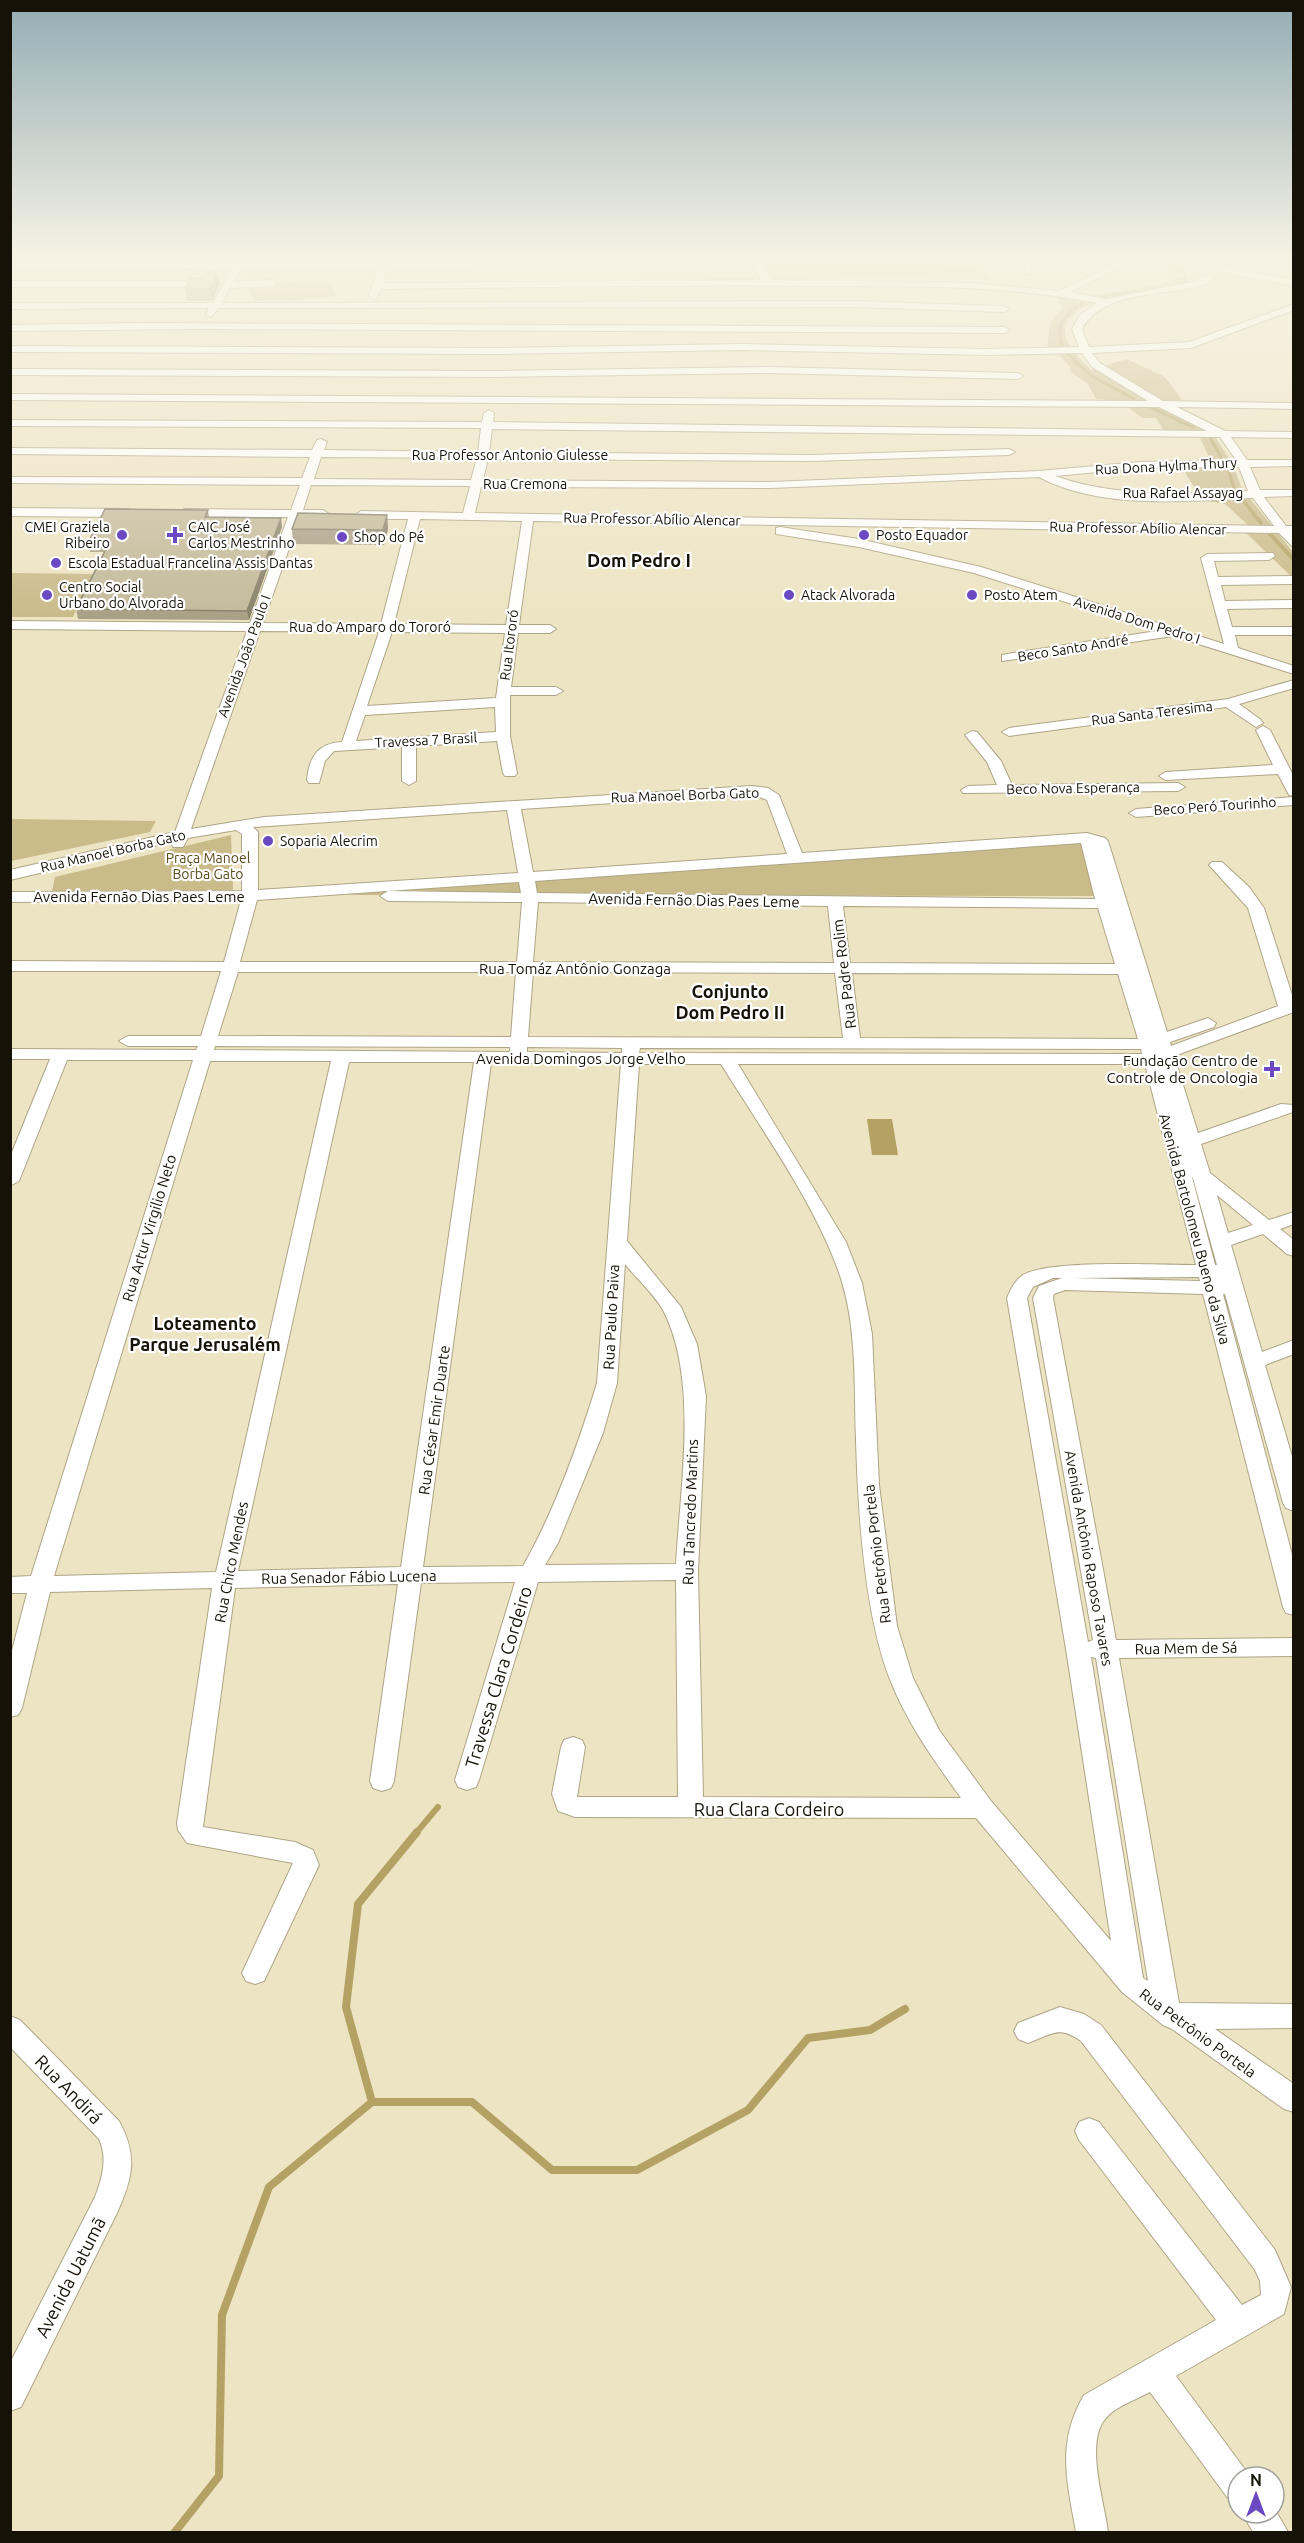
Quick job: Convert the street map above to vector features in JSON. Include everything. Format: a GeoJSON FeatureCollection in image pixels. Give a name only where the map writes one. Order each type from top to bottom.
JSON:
{"type":"FeatureCollection","features":[{"type":"Feature","properties":{"kind":"street"},"geometry":{"type":"LineString","coordinates":[[19,390],[103,381]]}},
{"type":"Feature","properties":{"kind":"street"},"geometry":{"type":"LineString","coordinates":[[108,513],[177,381]]}},
{"type":"Feature","properties":{"kind":"street"},"geometry":{"type":"LineString","coordinates":[[280,381],[340,386],[494,387],[596,381]]}},
{"type":"Feature","properties":{"kind":"street","name":"Avenida João Paulo I"},"geometry":{"type":"LineString","coordinates":[[179,841],[342,381]]}},
{"type":"Feature","properties":{"kind":"street"},"geometry":{"type":"LineString","coordinates":[[468,516],[483,454],[495,381]]}},
{"type":"Feature","properties":{"kind":"street"},"geometry":{"type":"LineString","coordinates":[[946,381],[1018,385]]}},
{"type":"Feature","properties":{"kind":"street"},"geometry":{"type":"LineString","coordinates":[[989,381],[1161,404],[1293,406]]}},
{"type":"Feature","properties":{"kind":"street"},"geometry":{"type":"LineString","coordinates":[[1017,381],[1018,385],[1003,443],[1016,458],[1039,474]]}},
{"type":"Feature","properties":{"kind":"street"},"geometry":{"type":"LineString","coordinates":[[10,423],[142,448],[326,426],[487,426],[1018,385],[1026,381]]}},
{"type":"Feature","properties":{"kind":"street"},"geometry":{"type":"LineString","coordinates":[[1122,381],[1161,404],[1223,434],[1243,462],[1255,493],[1293,545]]}},
{"type":"Feature","properties":{"kind":"street"},"geometry":{"type":"LineString","coordinates":[[19,390],[142,448],[340,386],[494,387],[645,413],[1007,430],[1293,435]]}},
{"type":"Feature","properties":{"kind":"street","name":"Rua Professor Antonio Giulesse"},"geometry":{"type":"LineString","coordinates":[[10,451],[142,448],[318,454],[1016,458]]}},
{"type":"Feature","properties":{"kind":"street","name":"Rua Cremona"},"geometry":{"type":"LineString","coordinates":[[10,480],[142,448],[307,482],[771,485],[1039,474]]}},
{"type":"Feature","properties":{"kind":"street","name":"Rua Dona Hylma Thury"},"geometry":{"type":"LineString","coordinates":[[1039,474],[1140,465],[1293,463]]}},
{"type":"Feature","properties":{"kind":"street","name":"Rua Rafael Assayag"},"geometry":{"type":"LineString","coordinates":[[1039,474],[1081,488],[1117,493],[1161,495],[1293,493]]}},
{"type":"Feature","properties":{"kind":"street"},"geometry":{"type":"LineString","coordinates":[[10,512],[143,513]]}},
{"type":"Feature","properties":{"kind":"street","name":"Rua Professor Abílio Alencar"},"geometry":{"type":"LineString","coordinates":[[166,513],[661,519]]}},
{"type":"Feature","properties":{"kind":"street"},"geometry":{"type":"LineString","coordinates":[[348,744],[387,627],[415,516]]}},
{"type":"Feature","properties":{"kind":"street","name":"Rua Itororó"},"geometry":{"type":"LineString","coordinates":[[510,772],[503,736],[503,696],[510,628],[528,517]]}},
{"type":"Feature","properties":{"kind":"street","name":"Avenida Dom Pedro I"},"geometry":{"type":"LineString","coordinates":[[661,519],[770,525],[915,554],[1232,649],[1293,670]]}},
{"type":"Feature","properties":{"kind":"street"},"geometry":{"type":"LineString","coordinates":[[895,522],[906,536],[915,554]]}},
{"type":"Feature","properties":{"kind":"street","name":"Rua Professor Abílio Alencar"},"geometry":{"type":"LineString","coordinates":[[770,525],[895,522],[1293,530]]}},
{"type":"Feature","properties":{"kind":"street"},"geometry":{"type":"LineString","coordinates":[[859,543],[906,536],[940,523]]}},
{"type":"Feature","properties":{"kind":"street"},"geometry":{"type":"LineString","coordinates":[[1241,530],[1293,581]]}},
{"type":"Feature","properties":{"kind":"street"},"geometry":{"type":"LineString","coordinates":[[1232,649],[1207,558],[1269,556]]}},
{"type":"Feature","properties":{"kind":"street"},"geometry":{"type":"LineString","coordinates":[[1212,581],[1293,581]]}},
{"type":"Feature","properties":{"kind":"street"},"geometry":{"type":"LineString","coordinates":[[1221,605],[1293,604]]}},
{"type":"Feature","properties":{"kind":"street","name":"Rua do Amparo do Tororó"},"geometry":{"type":"LineString","coordinates":[[10,625],[550,628]]}},
{"type":"Feature","properties":{"kind":"street"},"geometry":{"type":"LineString","coordinates":[[1229,632],[1293,631]]}},
{"type":"Feature","properties":{"kind":"street","name":"Beco Santo André"},"geometry":{"type":"LineString","coordinates":[[1007,658],[1176,632]]}},
{"type":"Feature","properties":{"kind":"street","name":"Rua Santa Teresima"},"geometry":{"type":"LineString","coordinates":[[1009,732],[1229,703],[1293,684]]}},
{"type":"Feature","properties":{"kind":"street"},"geometry":{"type":"LineString","coordinates":[[360,711],[556,691]]}},
{"type":"Feature","properties":{"kind":"street"},"geometry":{"type":"LineString","coordinates":[[1229,703],[1259,727],[1293,793]]}},
{"type":"Feature","properties":{"kind":"street"},"geometry":{"type":"LineString","coordinates":[[972,735],[994,761],[1006,788]]}},
{"type":"Feature","properties":{"kind":"street","name":"Travessa 7 Brasil"},"geometry":{"type":"LineString","coordinates":[[314,780],[316,763],[323,752],[330,747],[348,744],[503,736]]}},
{"type":"Feature","properties":{"kind":"street"},"geometry":{"type":"LineString","coordinates":[[409,741],[409,781]]}},
{"type":"Feature","properties":{"kind":"street"},"geometry":{"type":"LineString","coordinates":[[1166,776],[1281,769]]}},
{"type":"Feature","properties":{"kind":"street","name":"Beco Nova Esperança"},"geometry":{"type":"LineString","coordinates":[[968,790],[1178,787]]}},
{"type":"Feature","properties":{"kind":"street","name":"Beco Peró Tourinho"},"geometry":{"type":"LineString","coordinates":[[1136,813],[1293,793]]}},
{"type":"Feature","properties":{"kind":"street","name":"Rua Manoel Borba Gato"},"geometry":{"type":"LineString","coordinates":[[10,875],[242,828],[514,808],[774,798],[795,856]]}},
{"type":"Feature","properties":{"kind":"street"},"geometry":{"type":"LineString","coordinates":[[514,808],[530,898],[519,1051]]}},
{"type":"Feature","properties":{"kind":"street","name":"Rua Artur Virgilio Neto"},"geometry":{"type":"LineString","coordinates":[[10,1708],[40,1584],[231,966],[250,895],[242,828]]}},
{"type":"Feature","properties":{"kind":"street","name":"Avenida Fernão Dias Paes Leme"},"geometry":{"type":"LineString","coordinates":[[267,895],[527,874],[1087,838]]}},
{"type":"Feature","properties":{"kind":"street","name":"Avenida Bartolomeu Bueno da Silva"},"geometry":{"type":"LineString","coordinates":[[1087,838],[1097,839],[1102,843],[1112,903],[1156,1049],[1202,1173],[1220,1242],[1220,1279],[1268,1508],[1293,1607]]}},
{"type":"Feature","properties":{"kind":"street","name":"Rua Manoel Borba Gato"},"geometry":{"type":"LineString","coordinates":[[10,888],[179,841]]}},
{"type":"Feature","properties":{"kind":"street"},"geometry":{"type":"LineString","coordinates":[[42,896],[39,890],[42,880],[54,865]]}},
{"type":"Feature","properties":{"kind":"street"},"geometry":{"type":"LineString","coordinates":[[1156,1049],[1289,1001],[1256,908],[1243,890],[1217,865]]}},
{"type":"Feature","properties":{"kind":"street","name":"Avenida Fernão Dias Paes Leme"},"geometry":{"type":"LineString","coordinates":[[10,897],[267,895],[1112,903]]}},
{"type":"Feature","properties":{"kind":"street","name":"Rua Padre Rolim"},"geometry":{"type":"LineString","coordinates":[[835,902],[852,1045]]}},
{"type":"Feature","properties":{"kind":"street","name":"Rua Tomáz Antônio Gonzaga"},"geometry":{"type":"LineString","coordinates":[[10,966],[1132,969]]}},
{"type":"Feature","properties":{"kind":"street","name":"Avenida Domingos Jorge Velho"},"geometry":{"type":"LineString","coordinates":[[10,1041],[341,1057],[483,1058],[519,1051]]}},
{"type":"Feature","properties":{"kind":"street","name":"Avenida Domingos Jorge Velho"},"geometry":{"type":"LineString","coordinates":[[10,1054],[205,1049],[630,1051],[852,1045],[1156,1049]]}},
{"type":"Feature","properties":{"kind":"street","name":"Avenida Bartolomeu Bueno da Silva"},"geometry":{"type":"LineString","coordinates":[[1156,1049],[1181,1173],[1220,1279],[1255,1362],[1293,1501]]}},
{"type":"Feature","properties":{"kind":"street","name":"Avenida Domingos Jorge Velho"},"geometry":{"type":"LineString","coordinates":[[630,1051],[726,1059],[1156,1049]]}},
{"type":"Feature","properties":{"kind":"street","name":"Rua Paulo Paiva"},"geometry":{"type":"LineString","coordinates":[[529,1574],[547,1543],[592,1433],[608,1383],[630,1051]]}},
{"type":"Feature","properties":{"kind":"street"},"geometry":{"type":"LineString","coordinates":[[10,1181],[61,1054]]}},
{"type":"Feature","properties":{"kind":"street","name":"Rua Chico Mendes"},"geometry":{"type":"LineString","coordinates":[[255,1973],[306,1865],[304,1857],[295,1852],[196,1836],[191,1830],[225,1580],[341,1057]]}},
{"type":"Feature","properties":{"kind":"street","name":"Rua César Emir Duarte"},"geometry":{"type":"LineString","coordinates":[[382,1781],[413,1575],[483,1058]]}},
{"type":"Feature","properties":{"kind":"street","name":"Rua Petrônio Portela"},"geometry":{"type":"LineString","coordinates":[[726,1059],[791,1163],[836,1242],[852,1283],[862,1334],[868,1485],[885,1626],[901,1678],[930,1736],[982,1808],[1131,1984],[1293,2100]]}},
{"type":"Feature","properties":{"kind":"street"},"geometry":{"type":"LineString","coordinates":[[1191,1141],[1287,1108]]}},
{"type":"Feature","properties":{"kind":"street"},"geometry":{"type":"LineString","coordinates":[[1181,1173],[1202,1173],[1293,1250]]}},
{"type":"Feature","properties":{"kind":"street"},"geometry":{"type":"LineString","coordinates":[[1220,1242],[1293,1218]]}},
{"type":"Feature","properties":{"kind":"street","name":"Rua Tancredo Martins"},"geometry":{"type":"LineString","coordinates":[[616,1240],[671,1307],[687,1344],[696,1396],[687,1572],[691,1809]]}},
{"type":"Feature","properties":{"kind":"street"},"geometry":{"type":"LineString","coordinates":[[1053,1272],[1220,1279],[1063,1284],[1046,1290],[1043,1298],[1017,1298],[1021,1287],[1033,1276],[1053,1272]]}},
{"type":"Feature","properties":{"kind":"street","name":"Avenida Antônio Raposo Tavares"},"geometry":{"type":"LineString","coordinates":[[1017,1298],[1078,1649],[1131,1984]]}},
{"type":"Feature","properties":{"kind":"street","name":"Avenida Antônio Raposo Tavares"},"geometry":{"type":"LineString","coordinates":[[1043,1298],[1170,2014]]}},
{"type":"Feature","properties":{"kind":"street"},"geometry":{"type":"LineString","coordinates":[[1255,1362],[1293,1346]]}},
{"type":"Feature","properties":{"kind":"street"},"geometry":{"type":"LineString","coordinates":[[1035,1401],[1061,1401]]}},
{"type":"Feature","properties":{"kind":"street"},"geometry":{"type":"LineString","coordinates":[[1268,1508],[1293,1501]]}},
{"type":"Feature","properties":{"kind":"street","name":"Rua Senador Fábio Lucena"},"geometry":{"type":"LineString","coordinates":[[10,1585],[413,1575],[687,1572]]}},
{"type":"Feature","properties":{"kind":"street","name":"Travessa Clara Cordeiro"},"geometry":{"type":"LineString","coordinates":[[467,1780],[529,1574]]}},
{"type":"Feature","properties":{"kind":"street","name":"Rua Mem de Sá"},"geometry":{"type":"LineString","coordinates":[[1078,1649],[1293,1647]]}},
{"type":"Feature","properties":{"kind":"street","name":"Rua Clara Cordeiro"},"geometry":{"type":"LineString","coordinates":[[573,1747],[564,1794],[567,1804],[575,1807],[982,1808]]}},
{"type":"Feature","properties":{"kind":"street"},"geometry":{"type":"LineString","coordinates":[[1170,2014],[1293,2016]]}},
{"type":"Feature","properties":{"kind":"street"},"geometry":{"type":"LineString","coordinates":[[1028,2031],[1063,2018],[1077,2022],[1091,2033],[1265,2260],[1274,2276],[1278,2292],[1273,2304],[1095,2406],[1085,2419],[1081,2437],[1092,2532]]}},
{"type":"Feature","properties":{"kind":"street","name":"Rua Andirá"},"geometry":{"type":"LineString","coordinates":[[10,2028],[109,2130],[116,2140],[119,2155]]}},
{"type":"Feature","properties":{"kind":"street"},"geometry":{"type":"LineString","coordinates":[[1089,2132],[1238,2324]]}},
{"type":"Feature","properties":{"kind":"street","name":"Avenida Uatumã"},"geometry":{"type":"LineString","coordinates":[[10,2396],[107,2203],[118,2175],[119,2155]]}},
{"type":"Feature","properties":{"kind":"street"},"geometry":{"type":"LineString","coordinates":[[1155,2373],[1226,2470]]}},
{"type":"Feature","properties":{"kind":"green space"},"geometry":{"type":"Polygon","coordinates":[[[1083,381],[1168,381],[1182,400],[1163,401],[1156,406],[1214,435],[1233,465],[1242,489],[1293,552],[1293,578],[1245,532],[1247,524],[1225,504],[1203,500],[1181,467],[1213,465],[1199,436],[1192,431],[1164,431],[1156,418],[1142,418],[1120,401],[1096,399],[1088,384],[1083,381]]]}},
{"type":"Feature","properties":{"kind":"green space","name":"Centro Social Urbano do Alvorada"},"geometry":{"type":"Polygon","coordinates":[[[11,573],[93,574],[73,617],[11,617],[11,573]]]}},
{"type":"Feature","properties":{"kind":"green space"},"geometry":{"type":"Polygon","coordinates":[[[11,819],[156,821],[150,832],[11,861],[11,819]]]}},
{"type":"Feature","properties":{"kind":"green space","name":"Praça Manoel Borba Gato"},"geometry":{"type":"Polygon","coordinates":[[[231,835],[233,890],[52,891],[55,877],[231,835]]]}},
{"type":"Feature","properties":{"kind":"green space"},"geometry":{"type":"Polygon","coordinates":[[[1083,842],[1097,896],[345,895],[527,878],[1083,842]]]}},
{"type":"Feature","properties":{"kind":"shaded area"},"geometry":{"type":"Polygon","coordinates":[[[867,1119],[892,1119],[898,1155],[872,1155],[867,1119]]]}},
{"type":"Feature","properties":{"kind":"building"},"geometry":{"type":"Polygon","coordinates":[[[105,509],[208,510],[205,517],[281,518],[247,611],[76,609],[109,543],[88,543],[105,509]]]}},
{"type":"Feature","properties":{"kind":"building"},"geometry":{"type":"Polygon","coordinates":[[[298,513],[387,515],[383,530],[292,529],[298,513]]]}},
{"type":"Feature","properties":{"kind":"waterway"},"geometry":{"type":"LineString","coordinates":[[1100,381],[1134,399]]}},
{"type":"Feature","properties":{"kind":"waterway"},"geometry":{"type":"LineString","coordinates":[[1148,406],[1194,428]]}},
{"type":"Feature","properties":{"kind":"waterway"},"geometry":{"type":"LineString","coordinates":[[1210,438],[1221,457]]}},
{"type":"Feature","properties":{"kind":"waterway"},"geometry":{"type":"LineString","coordinates":[[1228,469],[1234,488]]}},
{"type":"Feature","properties":{"kind":"waterway"},"geometry":{"type":"LineString","coordinates":[[1240,496],[1259,521]]}},
{"type":"Feature","properties":{"kind":"waterway"},"geometry":{"type":"LineString","coordinates":[[1258,519],[1261,523]]}},
{"type":"Feature","properties":{"kind":"waterway"},"geometry":{"type":"LineString","coordinates":[[1268,532],[1294,560]]}},
{"type":"Feature","properties":{"kind":"waterway"},"geometry":{"type":"LineString","coordinates":[[416,1833],[438,1807]]}},
{"type":"Feature","properties":{"kind":"waterway"},"geometry":{"type":"LineString","coordinates":[[372,2102],[346,2007],[358,1904],[417,1832]]}},
{"type":"Feature","properties":{"kind":"waterway"},"geometry":{"type":"LineString","coordinates":[[372,2102],[472,2102],[552,2170],[637,2170],[748,2110],[808,2038],[870,2030],[905,2009]]}},
{"type":"Feature","properties":{"kind":"waterway"},"geometry":{"type":"LineString","coordinates":[[175,2532],[219,2476],[222,2315],[269,2187],[372,2102]]}},
{"type":"Feature","properties":{"kind":"place","name":"CMEI Graziela Ribeiro"},"geometry":{"type":"Point","coordinates":[122,535]}},
{"type":"Feature","properties":{"kind":"place","name":"CAIC José Carlos Mestrinho"},"geometry":{"type":"Point","coordinates":[175,535]}},
{"type":"Feature","properties":{"kind":"place","name":"Posto Equador"},"geometry":{"type":"Point","coordinates":[864,535]}},
{"type":"Feature","properties":{"kind":"place","name":"Shop do Pé"},"geometry":{"type":"Point","coordinates":[342,537]}},
{"type":"Feature","properties":{"kind":"place","name":"Escola Estadual Francelina Assis Dantas"},"geometry":{"type":"Point","coordinates":[56,563]}},
{"type":"Feature","properties":{"kind":"place","name":"Centro Social Urbano do Alvorada"},"geometry":{"type":"Point","coordinates":[47,595]}},
{"type":"Feature","properties":{"kind":"place","name":"Atack Alvorada"},"geometry":{"type":"Point","coordinates":[789,595]}},
{"type":"Feature","properties":{"kind":"place","name":"Posto Atem"},"geometry":{"type":"Point","coordinates":[972,595]}},
{"type":"Feature","properties":{"kind":"place","name":"Soparia Alecrim"},"geometry":{"type":"Point","coordinates":[268,841]}},
{"type":"Feature","properties":{"kind":"place","name":"Fundação Centro de Controle de Oncologia"},"geometry":{"type":"Point","coordinates":[1272,1069]}},
{"type":"Feature","properties":{"kind":"district","name":"Dom Pedro I"},"geometry":{"type":"Point","coordinates":[639,560]}},
{"type":"Feature","properties":{"kind":"district","name":"Conjunto Dom Pedro II"},"geometry":{"type":"Point","coordinates":[730,1001]}},
{"type":"Feature","properties":{"kind":"district","name":"Loteamento Parque Jerusalém"},"geometry":{"type":"Point","coordinates":[205,1333]}}]}
